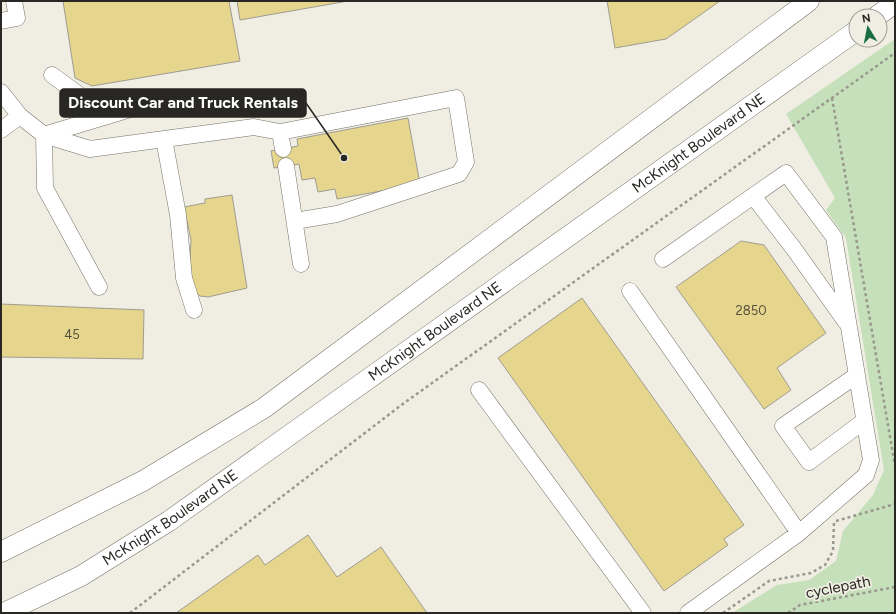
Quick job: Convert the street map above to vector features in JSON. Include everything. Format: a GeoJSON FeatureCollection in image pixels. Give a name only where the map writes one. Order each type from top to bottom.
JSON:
{"type":"FeatureCollection","features":[{"type":"Feature","properties":{"kind":"main road"},"geometry":{"type":"LineString","coordinates":[[4,550],[143,481],[264,408],[809,1]]}},
{"type":"Feature","properties":{"kind":"main road","name":"McKnight Boulevard NE"},"geometry":{"type":"LineString","coordinates":[[4,613],[82,576],[169,521],[848,37]]}},
{"type":"Feature","properties":{"kind":"street"},"geometry":{"type":"LineString","coordinates":[[1,21],[17,18],[14,1]]}},
{"type":"Feature","properties":{"kind":"street"},"geometry":{"type":"LineString","coordinates":[[52,75],[108,116]]}},
{"type":"Feature","properties":{"kind":"street"},"geometry":{"type":"LineString","coordinates":[[1,92],[20,116],[44,135],[90,149],[254,127],[280,132],[456,98],[466,162],[459,174],[337,214],[295,221]]}},
{"type":"Feature","properties":{"kind":"street"},"geometry":{"type":"LineString","coordinates":[[44,135],[127,110]]}},
{"type":"Feature","properties":{"kind":"street"},"geometry":{"type":"LineString","coordinates":[[1,130],[20,116]]}},
{"type":"Feature","properties":{"kind":"street"},"geometry":{"type":"LineString","coordinates":[[280,132],[283,149]]}},
{"type":"Feature","properties":{"kind":"street"},"geometry":{"type":"LineString","coordinates":[[44,135],[45,188],[99,287]]}},
{"type":"Feature","properties":{"kind":"street"},"geometry":{"type":"LineString","coordinates":[[164,139],[178,215],[184,278],[194,310]]}},
{"type":"Feature","properties":{"kind":"street"},"geometry":{"type":"LineString","coordinates":[[286,166],[301,264]]}},
{"type":"Feature","properties":{"kind":"street"},"geometry":{"type":"LineString","coordinates":[[663,259],[786,173],[834,237],[871,460],[866,475],[799,533],[688,613]]}},
{"type":"Feature","properties":{"kind":"street"},"geometry":{"type":"LineString","coordinates":[[753,196],[794,249],[849,326]]}},
{"type":"Feature","properties":{"kind":"street"},"geometry":{"type":"LineString","coordinates":[[630,291],[799,533]]}},
{"type":"Feature","properties":{"kind":"street"},"geometry":{"type":"LineString","coordinates":[[857,375],[783,426],[809,462],[864,421]]}},
{"type":"Feature","properties":{"kind":"street"},"geometry":{"type":"LineString","coordinates":[[479,390],[643,613]]}},
{"type":"Feature","properties":{"kind":"path"},"geometry":{"type":"LineString","coordinates":[[130,613],[404,403],[895,53]]}},
{"type":"Feature","properties":{"kind":"path"},"geometry":{"type":"LineString","coordinates":[[832,98],[895,466]]}},
{"type":"Feature","properties":{"kind":"path"},"geometry":{"type":"LineString","coordinates":[[827,524],[895,504]]}},
{"type":"Feature","properties":{"kind":"path"},"geometry":{"type":"LineString","coordinates":[[723,613],[769,581],[811,574],[825,565],[832,551],[834,522]]}},
{"type":"Feature","properties":{"kind":"path","name":"cyclepath"},"geometry":{"type":"LineString","coordinates":[[788,613],[800,605],[895,587]]}},
{"type":"Feature","properties":{"kind":"green space"},"geometry":{"type":"Polygon","coordinates":[[[895,39],[895,613],[732,613],[777,585],[809,580],[836,561],[843,531],[873,495],[884,470],[846,238],[826,210],[835,198],[786,114],[882,48],[888,48],[888,44],[895,39]]]}},
{"type":"Feature","properties":{"kind":"building"},"geometry":{"type":"Polygon","coordinates":[[[63,1],[229,1],[240,61],[92,86],[75,78],[63,1]]]}},
{"type":"Feature","properties":{"kind":"building"},"geometry":{"type":"Polygon","coordinates":[[[237,1],[348,1],[240,20],[237,1]]]}},
{"type":"Feature","properties":{"kind":"building"},"geometry":{"type":"Polygon","coordinates":[[[607,1],[720,1],[666,39],[615,48],[607,1]]]}},
{"type":"Feature","properties":{"kind":"building"},"geometry":{"type":"Polygon","coordinates":[[[408,118],[420,184],[337,199],[335,189],[318,192],[315,178],[302,180],[299,164],[274,168],[271,151],[298,146],[297,139],[408,118]]]}},
{"type":"Feature","properties":{"kind":"building"},"geometry":{"type":"Polygon","coordinates":[[[232,195],[247,288],[208,297],[200,296],[195,292],[189,273],[191,240],[184,207],[205,203],[205,199],[232,195]]]}},
{"type":"Feature","properties":{"kind":"building"},"geometry":{"type":"Polygon","coordinates":[[[741,241],[764,245],[826,333],[777,368],[791,390],[764,409],[676,287],[741,241]]]}},
{"type":"Feature","properties":{"kind":"building"},"geometry":{"type":"Polygon","coordinates":[[[582,298],[744,525],[724,539],[728,545],[664,591],[498,358],[582,298]]]}},
{"type":"Feature","properties":{"kind":"building"},"geometry":{"type":"Polygon","coordinates":[[[1,304],[144,310],[143,359],[1,357],[1,304]]]}},
{"type":"Feature","properties":{"kind":"building"},"geometry":{"type":"Polygon","coordinates":[[[308,535],[337,577],[381,547],[427,613],[176,613],[258,555],[265,565],[308,535]]]}},
{"type":"Feature","properties":{"kind":"place","name":"Discount Car and Truck Rentals"},"geometry":{"type":"Point","coordinates":[344,158]}}]}
